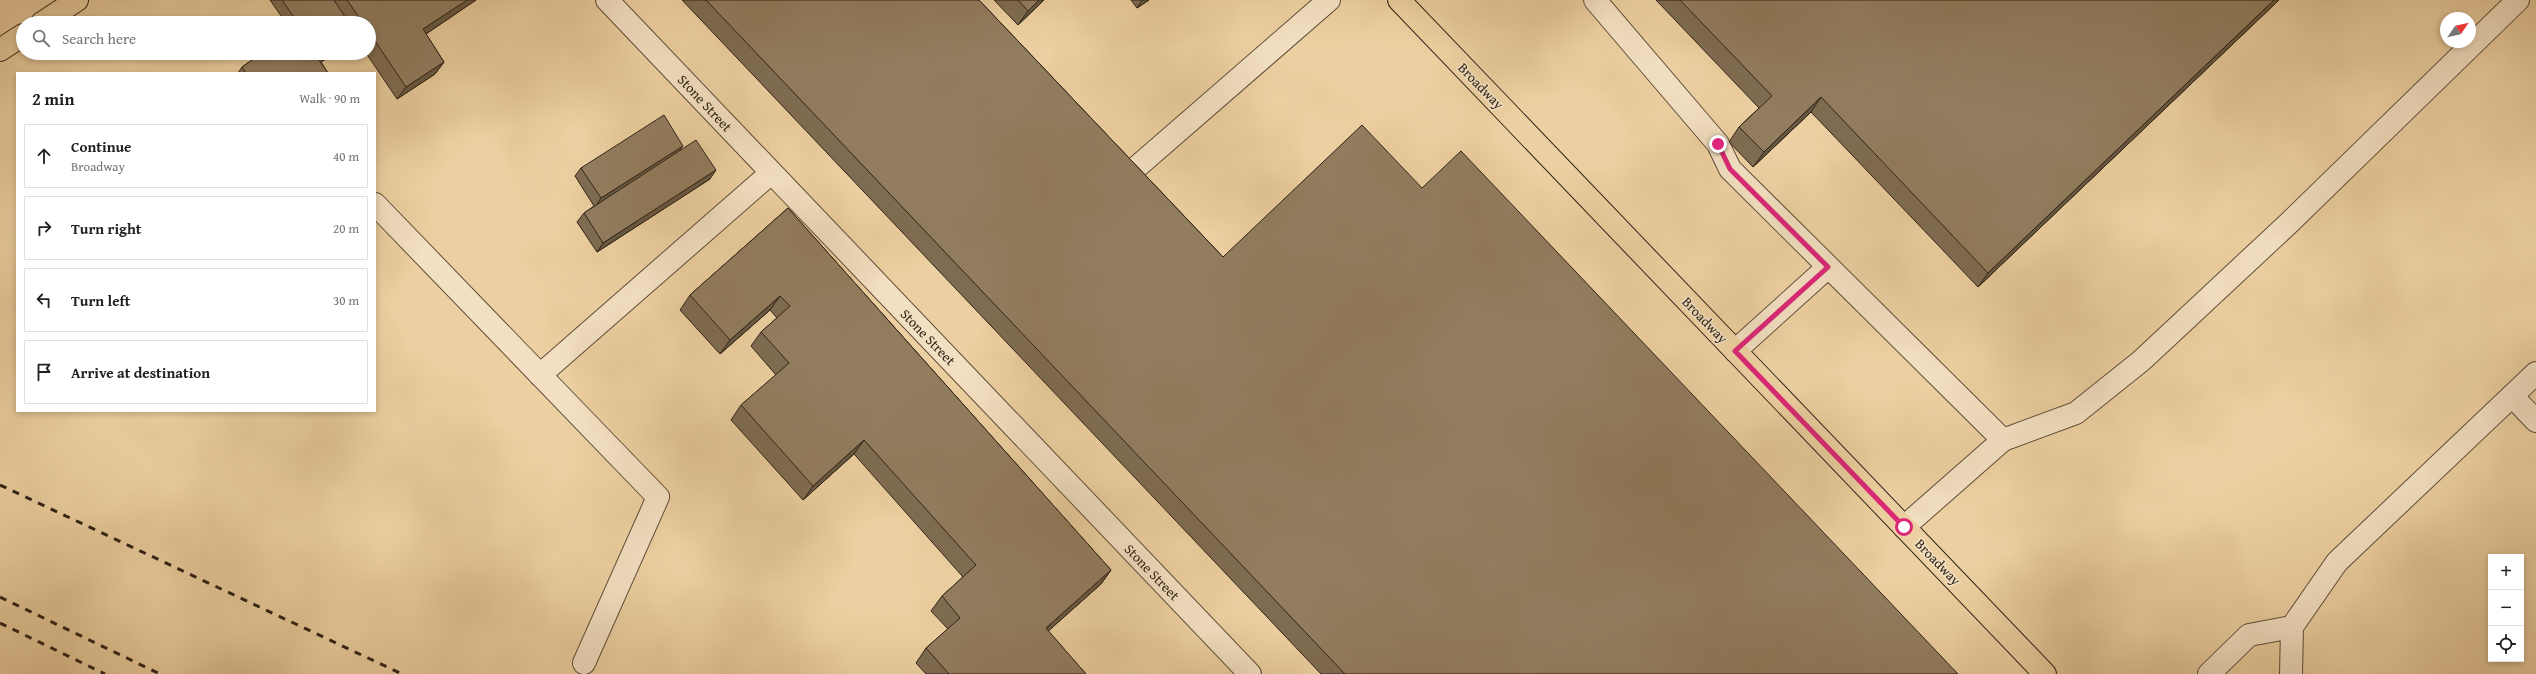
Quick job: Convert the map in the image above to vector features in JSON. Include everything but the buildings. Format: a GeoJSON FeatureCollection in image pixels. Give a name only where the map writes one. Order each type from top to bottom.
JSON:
{"type":"FeatureCollection","features":[{"type":"Feature","properties":{"kind":"main road"},"geometry":{"type":"LineString","coordinates":[[53,16],[77,0]]}},
{"type":"Feature","properties":{"kind":"main road","name":"Broadway"},"geometry":{"type":"LineString","coordinates":[[1399,0],[2045,674]]}},
{"type":"Feature","properties":{"kind":"main road"},"geometry":{"type":"LineString","coordinates":[[0,50],[16,40]]}},
{"type":"Feature","properties":{"kind":"street","name":"Stone Street"},"geometry":{"type":"LineString","coordinates":[[607,0],[1250,674]]}},
{"type":"Feature","properties":{"kind":"street"},"geometry":{"type":"LineString","coordinates":[[1138,166],[1329,0]]}},
{"type":"Feature","properties":{"kind":"street"},"geometry":{"type":"LineString","coordinates":[[1595,0],[1718,144],[1730,169],[2003,440]]}},
{"type":"Feature","properties":{"kind":"street"},"geometry":{"type":"LineString","coordinates":[[1904,527],[2003,440],[2076,413],[2141,361],[2289,223],[2518,0]]}},
{"type":"Feature","properties":{"kind":"street"},"geometry":{"type":"LineString","coordinates":[[540,375],[771,173]]}},
{"type":"Feature","properties":{"kind":"street"},"geometry":{"type":"LineString","coordinates":[[376,205],[658,497],[584,663]]}},
{"type":"Feature","properties":{"kind":"street"},"geometry":{"type":"LineString","coordinates":[[1735,351],[1828,267]]}},
{"type":"Feature","properties":{"kind":"street"},"geometry":{"type":"LineString","coordinates":[[2291,674],[2292,627],[2337,562],[2536,373]]}},
{"type":"Feature","properties":{"kind":"street"},"geometry":{"type":"LineString","coordinates":[[2512,396],[2536,421]]}},
{"type":"Feature","properties":{"kind":"street"},"geometry":{"type":"LineString","coordinates":[[2210,674],[2249,635],[2292,627]]}},
{"type":"Feature","properties":{"kind":"railway"},"geometry":{"type":"LineString","coordinates":[[0,485],[402,674]]}},
{"type":"Feature","properties":{"kind":"railway"},"geometry":{"type":"LineString","coordinates":[[0,597],[160,674]]}},
{"type":"Feature","properties":{"kind":"railway"},"geometry":{"type":"LineString","coordinates":[[0,623],[105,674]]}},
{"type":"Feature","properties":{"kind":"route"},"geometry":{"type":"LineString","coordinates":[[1718,144],[1730,169],[1828,267],[1735,351],[1904,527]]}}]}
